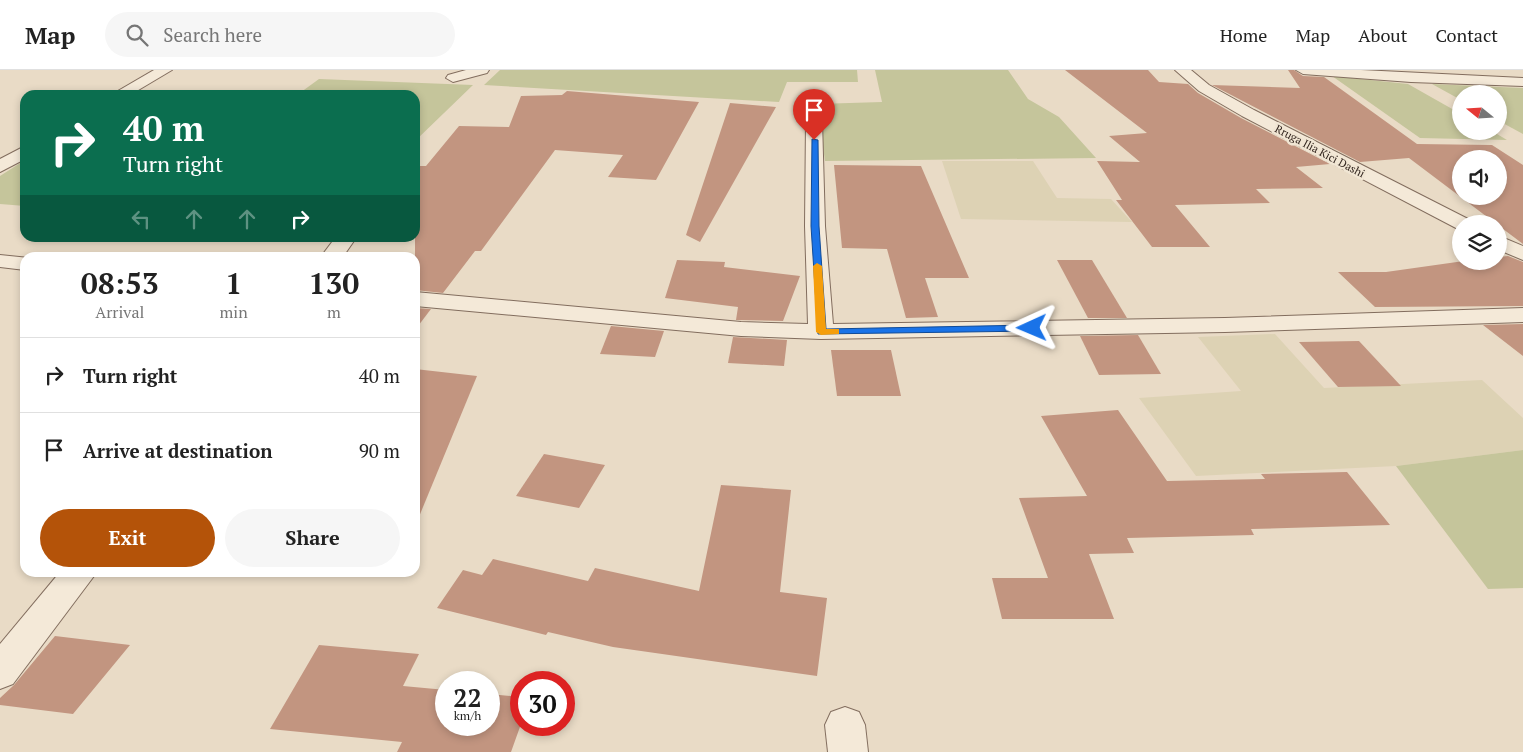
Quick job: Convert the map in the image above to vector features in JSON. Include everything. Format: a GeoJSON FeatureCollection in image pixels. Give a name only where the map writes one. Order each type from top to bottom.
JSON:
{"type":"FeatureCollection","features":[{"type":"Feature","properties":{"kind":"street"},"geometry":{"type":"LineString","coordinates":[[128,90],[165,70]]}},
{"type":"Feature","properties":{"kind":"street"},"geometry":{"type":"LineString","coordinates":[[453,78],[482,70]]}},
{"type":"Feature","properties":{"kind":"street","name":"Rruga Ilia Kici Dashi"},"geometry":{"type":"LineString","coordinates":[[1182,70],[1204,88],[1240,109],[1452,219]]}},
{"type":"Feature","properties":{"kind":"street"},"geometry":{"type":"LineString","coordinates":[[1304,70],[1411,78],[1523,82]]}},
{"type":"Feature","properties":{"kind":"street"},"geometry":{"type":"LineString","coordinates":[[814,121],[815,226],[821,332]]}},
{"type":"Feature","properties":{"kind":"street"},"geometry":{"type":"LineString","coordinates":[[0,167],[20,154]]}},
{"type":"Feature","properties":{"kind":"street"},"geometry":{"type":"LineString","coordinates":[[335,252],[343,242]]}},
{"type":"Feature","properties":{"kind":"street"},"geometry":{"type":"LineString","coordinates":[[1507,246],[1523,254]]}},
{"type":"Feature","properties":{"kind":"street"},"geometry":{"type":"LineString","coordinates":[[0,261],[20,263]]}},
{"type":"Feature","properties":{"kind":"street"},"geometry":{"type":"LineString","coordinates":[[420,299],[741,329],[821,332],[1225,325],[1523,315]]}},
{"type":"Feature","properties":{"kind":"street"},"geometry":{"type":"LineString","coordinates":[[0,672],[76,577]]}},
{"type":"Feature","properties":{"kind":"shaded area"},"geometry":{"type":"Polygon","coordinates":[[[942,161],[1033,161],[1057,198],[1111,199],[1132,222],[961,219],[942,161]]]}},
{"type":"Feature","properties":{"kind":"shaded area"},"geometry":{"type":"Polygon","coordinates":[[[1275,334],[1324,388],[1482,380],[1523,418],[1523,450],[1396,466],[1196,476],[1139,398],[1241,391],[1198,337],[1275,334]]]}},
{"type":"Feature","properties":{"kind":"green space"},"geometry":{"type":"Polygon","coordinates":[[[500,70],[857,70],[858,82],[787,82],[779,102],[484,85],[500,70]]]}},
{"type":"Feature","properties":{"kind":"green space"},"geometry":{"type":"Polygon","coordinates":[[[875,70],[1008,70],[1028,99],[1059,117],[1096,158],[825,161],[817,104],[882,102],[875,70]]]}},
{"type":"Feature","properties":{"kind":"green space"},"geometry":{"type":"Polygon","coordinates":[[[1332,76],[1408,84],[1452,109],[1452,139],[1420,138],[1332,76]]]}},
{"type":"Feature","properties":{"kind":"green space"},"geometry":{"type":"Polygon","coordinates":[[[319,79],[473,85],[420,136],[420,90],[304,90],[319,79]]]}},
{"type":"Feature","properties":{"kind":"green space"},"geometry":{"type":"Polygon","coordinates":[[[1432,84],[1455,85],[1452,85],[1452,95],[1432,84]]]}},
{"type":"Feature","properties":{"kind":"green space"},"geometry":{"type":"Polygon","coordinates":[[[1508,87],[1523,88],[1523,134],[1508,126],[1508,87]]]}},
{"type":"Feature","properties":{"kind":"green space"},"geometry":{"type":"Polygon","coordinates":[[[20,163],[20,206],[0,204],[0,176],[20,163]]]}},
{"type":"Feature","properties":{"kind":"green space"},"geometry":{"type":"Polygon","coordinates":[[[1523,450],[1523,588],[1488,589],[1396,466],[1523,450]]]}},
{"type":"Feature","properties":{"kind":"building"},"geometry":{"type":"Polygon","coordinates":[[[1065,70],[1148,70],[1159,82],[1188,84],[1198,93],[1241,118],[1330,164],[1296,167],[1323,188],[1256,189],[1270,203],[1175,205],[1210,247],[1152,247],[1116,200],[1122,200],[1097,161],[1140,162],[1109,136],[1147,133],[1065,70]]]}},
{"type":"Feature","properties":{"kind":"building"},"geometry":{"type":"Polygon","coordinates":[[[1288,70],[1294,70],[1303,76],[1324,77],[1417,144],[1492,145],[1500,150],[1452,150],[1452,190],[1409,158],[1360,162],[1212,85],[1300,88],[1288,70]]]}},
{"type":"Feature","properties":{"kind":"building"},"geometry":{"type":"Polygon","coordinates":[[[567,91],[699,102],[656,180],[608,177],[623,155],[555,150],[481,251],[475,251],[443,293],[420,291],[420,252],[415,252],[415,242],[420,242],[420,166],[426,166],[459,126],[509,127],[521,96],[562,95],[567,91]]]}},
{"type":"Feature","properties":{"kind":"building"},"geometry":{"type":"Polygon","coordinates":[[[730,103],[776,107],[700,242],[686,235],[730,103]]]}},
{"type":"Feature","properties":{"kind":"building"},"geometry":{"type":"Polygon","coordinates":[[[1507,155],[1523,165],[1523,244],[1507,232],[1507,215],[1485,215],[1471,205],[1507,205],[1507,155]]]}},
{"type":"Feature","properties":{"kind":"building"},"geometry":{"type":"Polygon","coordinates":[[[834,165],[921,166],[969,278],[925,278],[938,317],[906,318],[887,249],[842,248],[834,165]]]}},
{"type":"Feature","properties":{"kind":"building"},"geometry":{"type":"Polygon","coordinates":[[[1507,256],[1523,262],[1523,306],[1375,307],[1338,272],[1386,272],[1452,263],[1452,270],[1507,270],[1507,256]]]}},
{"type":"Feature","properties":{"kind":"building"},"geometry":{"type":"Polygon","coordinates":[[[677,260],[725,262],[724,267],[800,276],[783,321],[736,320],[738,307],[665,298],[677,260]]]}},
{"type":"Feature","properties":{"kind":"building"},"geometry":{"type":"Polygon","coordinates":[[[1057,260],[1092,260],[1127,318],[1088,318],[1057,260]]]}},
{"type":"Feature","properties":{"kind":"building"},"geometry":{"type":"Polygon","coordinates":[[[420,308],[431,309],[420,323],[420,308]]]}},
{"type":"Feature","properties":{"kind":"building"},"geometry":{"type":"Polygon","coordinates":[[[1523,324],[1523,356],[1483,325],[1523,324]]]}},
{"type":"Feature","properties":{"kind":"building"},"geometry":{"type":"Polygon","coordinates":[[[611,326],[664,331],[655,357],[600,354],[611,326]]]}},
{"type":"Feature","properties":{"kind":"building"},"geometry":{"type":"Polygon","coordinates":[[[1138,335],[1161,374],[1099,375],[1080,336],[1138,335]]]}},
{"type":"Feature","properties":{"kind":"building"},"geometry":{"type":"Polygon","coordinates":[[[733,337],[787,340],[784,366],[728,363],[733,337]]]}},
{"type":"Feature","properties":{"kind":"building"},"geometry":{"type":"Polygon","coordinates":[[[1359,341],[1401,386],[1338,387],[1299,342],[1359,341]]]}},
{"type":"Feature","properties":{"kind":"building"},"geometry":{"type":"Polygon","coordinates":[[[831,350],[891,350],[901,396],[837,396],[831,350]]]}},
{"type":"Feature","properties":{"kind":"building"},"geometry":{"type":"Polygon","coordinates":[[[420,370],[477,376],[420,514],[420,370]]]}},
{"type":"Feature","properties":{"kind":"building"},"geometry":{"type":"Polygon","coordinates":[[[1118,410],[1167,481],[1265,479],[1261,474],[1347,472],[1390,525],[1251,529],[1254,535],[1127,538],[1134,553],[1089,554],[1114,619],[1002,619],[992,578],[1048,578],[1019,498],[1087,496],[1041,416],[1118,410]]]}},
{"type":"Feature","properties":{"kind":"building"},"geometry":{"type":"Polygon","coordinates":[[[544,454],[605,465],[579,508],[516,496],[544,454]]]}},
{"type":"Feature","properties":{"kind":"building"},"geometry":{"type":"Polygon","coordinates":[[[721,485],[791,490],[780,592],[827,598],[817,676],[613,647],[548,632],[546,635],[437,608],[463,570],[482,575],[493,559],[588,581],[595,568],[699,591],[721,485]]]}},
{"type":"Feature","properties":{"kind":"building"},"geometry":{"type":"Polygon","coordinates":[[[55,636],[130,645],[73,714],[0,705],[0,698],[14,685],[55,636]]]}},
{"type":"Feature","properties":{"kind":"building"},"geometry":{"type":"Polygon","coordinates":[[[319,645],[419,654],[403,686],[435,689],[435,736],[500,736],[500,695],[510,696],[510,736],[517,736],[511,752],[397,752],[402,742],[270,729],[319,645]]]}},
{"type":"Feature","properties":{"kind":"slow traffic"},"geometry":{"type":"LineString","coordinates":[[817,266],[821,332],[836,331]]}},
{"type":"Feature","properties":{"kind":"route"},"geometry":{"type":"LineString","coordinates":[[814,140],[815,226],[821,332],[1032,328]]}}]}
